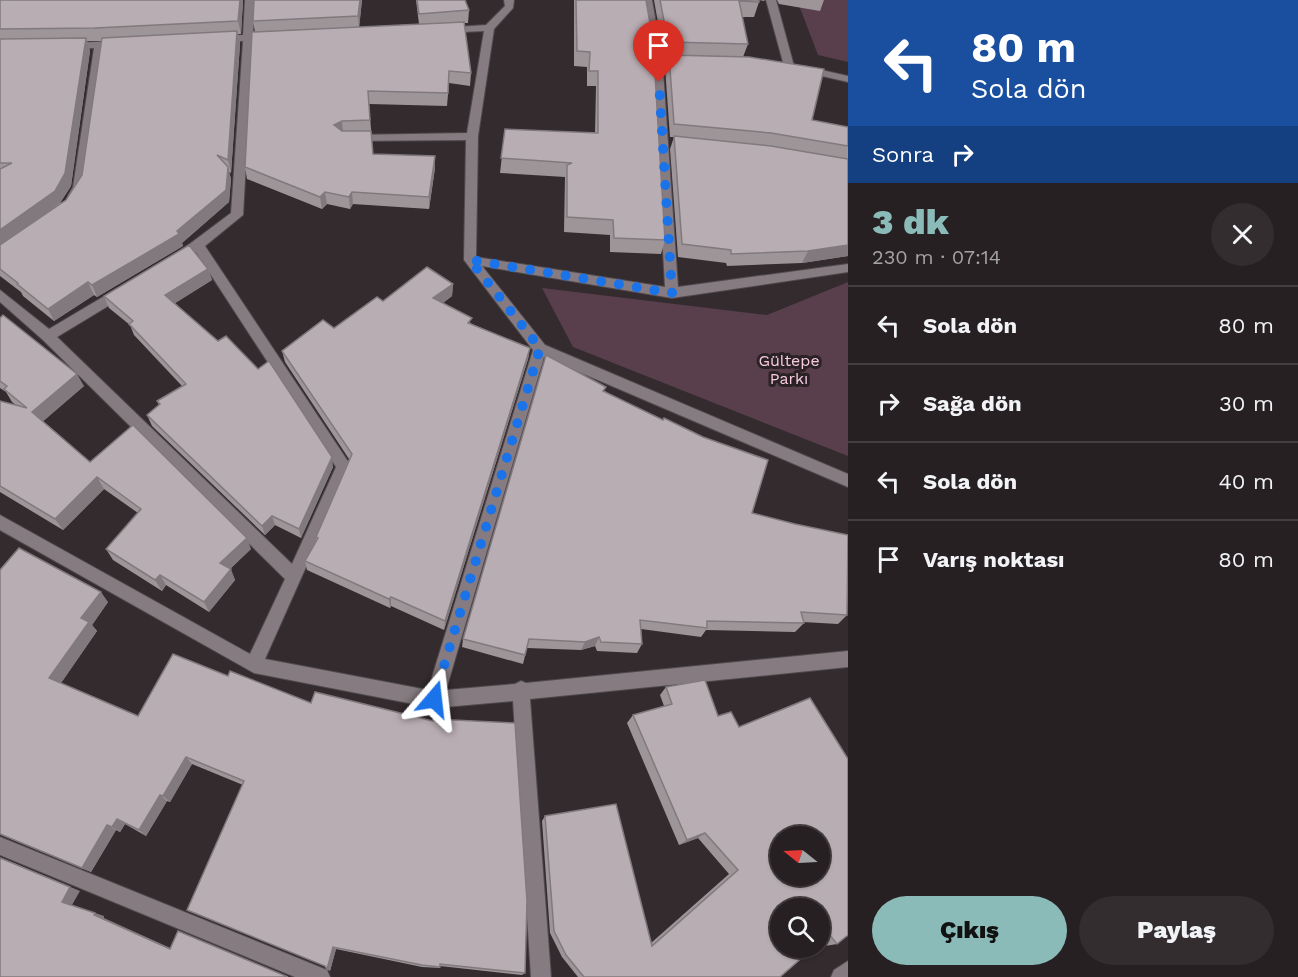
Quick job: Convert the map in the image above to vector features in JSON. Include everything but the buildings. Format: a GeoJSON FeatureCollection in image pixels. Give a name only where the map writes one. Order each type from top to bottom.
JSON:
{"type":"FeatureCollection","features":[{"type":"Feature","properties":{"kind":"street"},"geometry":{"type":"LineString","coordinates":[[168,263],[198,245],[237,215],[250,0]]}},
{"type":"Feature","properties":{"kind":"street"},"geometry":{"type":"LineString","coordinates":[[647,0],[663,62],[668,142],[672,293]]}},
{"type":"Feature","properties":{"kind":"street"},"geometry":{"type":"LineString","coordinates":[[771,0],[789,66]]}},
{"type":"Feature","properties":{"kind":"street"},"geometry":{"type":"LineString","coordinates":[[507,2],[489,28],[471,136],[470,260],[540,348],[848,481]]}},
{"type":"Feature","properties":{"kind":"street"},"geometry":{"type":"LineString","coordinates":[[432,31],[489,28]]}},
{"type":"Feature","properties":{"kind":"street"},"geometry":{"type":"LineString","coordinates":[[213,39],[281,36]]}},
{"type":"Feature","properties":{"kind":"street"},"geometry":{"type":"LineString","coordinates":[[55,46],[133,44]]}},
{"type":"Feature","properties":{"kind":"street"},"geometry":{"type":"LineString","coordinates":[[66,208],[79,187],[99,45]]}},
{"type":"Feature","properties":{"kind":"street"},"geometry":{"type":"LineString","coordinates":[[777,66],[789,66],[848,79]]}},
{"type":"Feature","properties":{"kind":"street"},"geometry":{"type":"LineString","coordinates":[[343,138],[471,136]]}},
{"type":"Feature","properties":{"kind":"street"},"geometry":{"type":"LineString","coordinates":[[198,245],[344,466],[254,664]]}},
{"type":"Feature","properties":{"kind":"street"},"geometry":{"type":"LineString","coordinates":[[470,260],[672,293],[848,268]]}},
{"type":"Feature","properties":{"kind":"street"},"geometry":{"type":"LineString","coordinates":[[48,336],[138,281]]}},
{"type":"Feature","properties":{"kind":"street"},"geometry":{"type":"LineString","coordinates":[[0,295],[48,336],[294,577]]}},
{"type":"Feature","properties":{"kind":"street"},"geometry":{"type":"LineString","coordinates":[[434,699],[540,348]]}},
{"type":"Feature","properties":{"kind":"street"},"geometry":{"type":"LineString","coordinates":[[0,522],[254,664],[434,699],[848,659]]}},
{"type":"Feature","properties":{"kind":"street"},"geometry":{"type":"LineString","coordinates":[[521,689],[541,977]]}},
{"type":"Feature","properties":{"kind":"street"},"geometry":{"type":"LineString","coordinates":[[0,846],[320,977]]}},
{"type":"Feature","properties":{"kind":"street"},"geometry":{"type":"LineString","coordinates":[[841,977],[848,971]]}},
{"type":"Feature","properties":{"kind":"green space"},"geometry":{"type":"Polygon","coordinates":[[[797,0],[848,0],[848,62],[818,55],[797,0]]]}},
{"type":"Feature","properties":{"kind":"green space","name":"Gültepe Parkı"},"geometry":{"type":"Polygon","coordinates":[[[848,282],[848,456],[573,347],[542,288],[767,315],[848,282]]]}},
{"type":"Feature","properties":{"kind":"route"},"geometry":{"type":"LineString","coordinates":[[434,699],[540,348],[470,260],[672,293],[659,82]]}}]}
